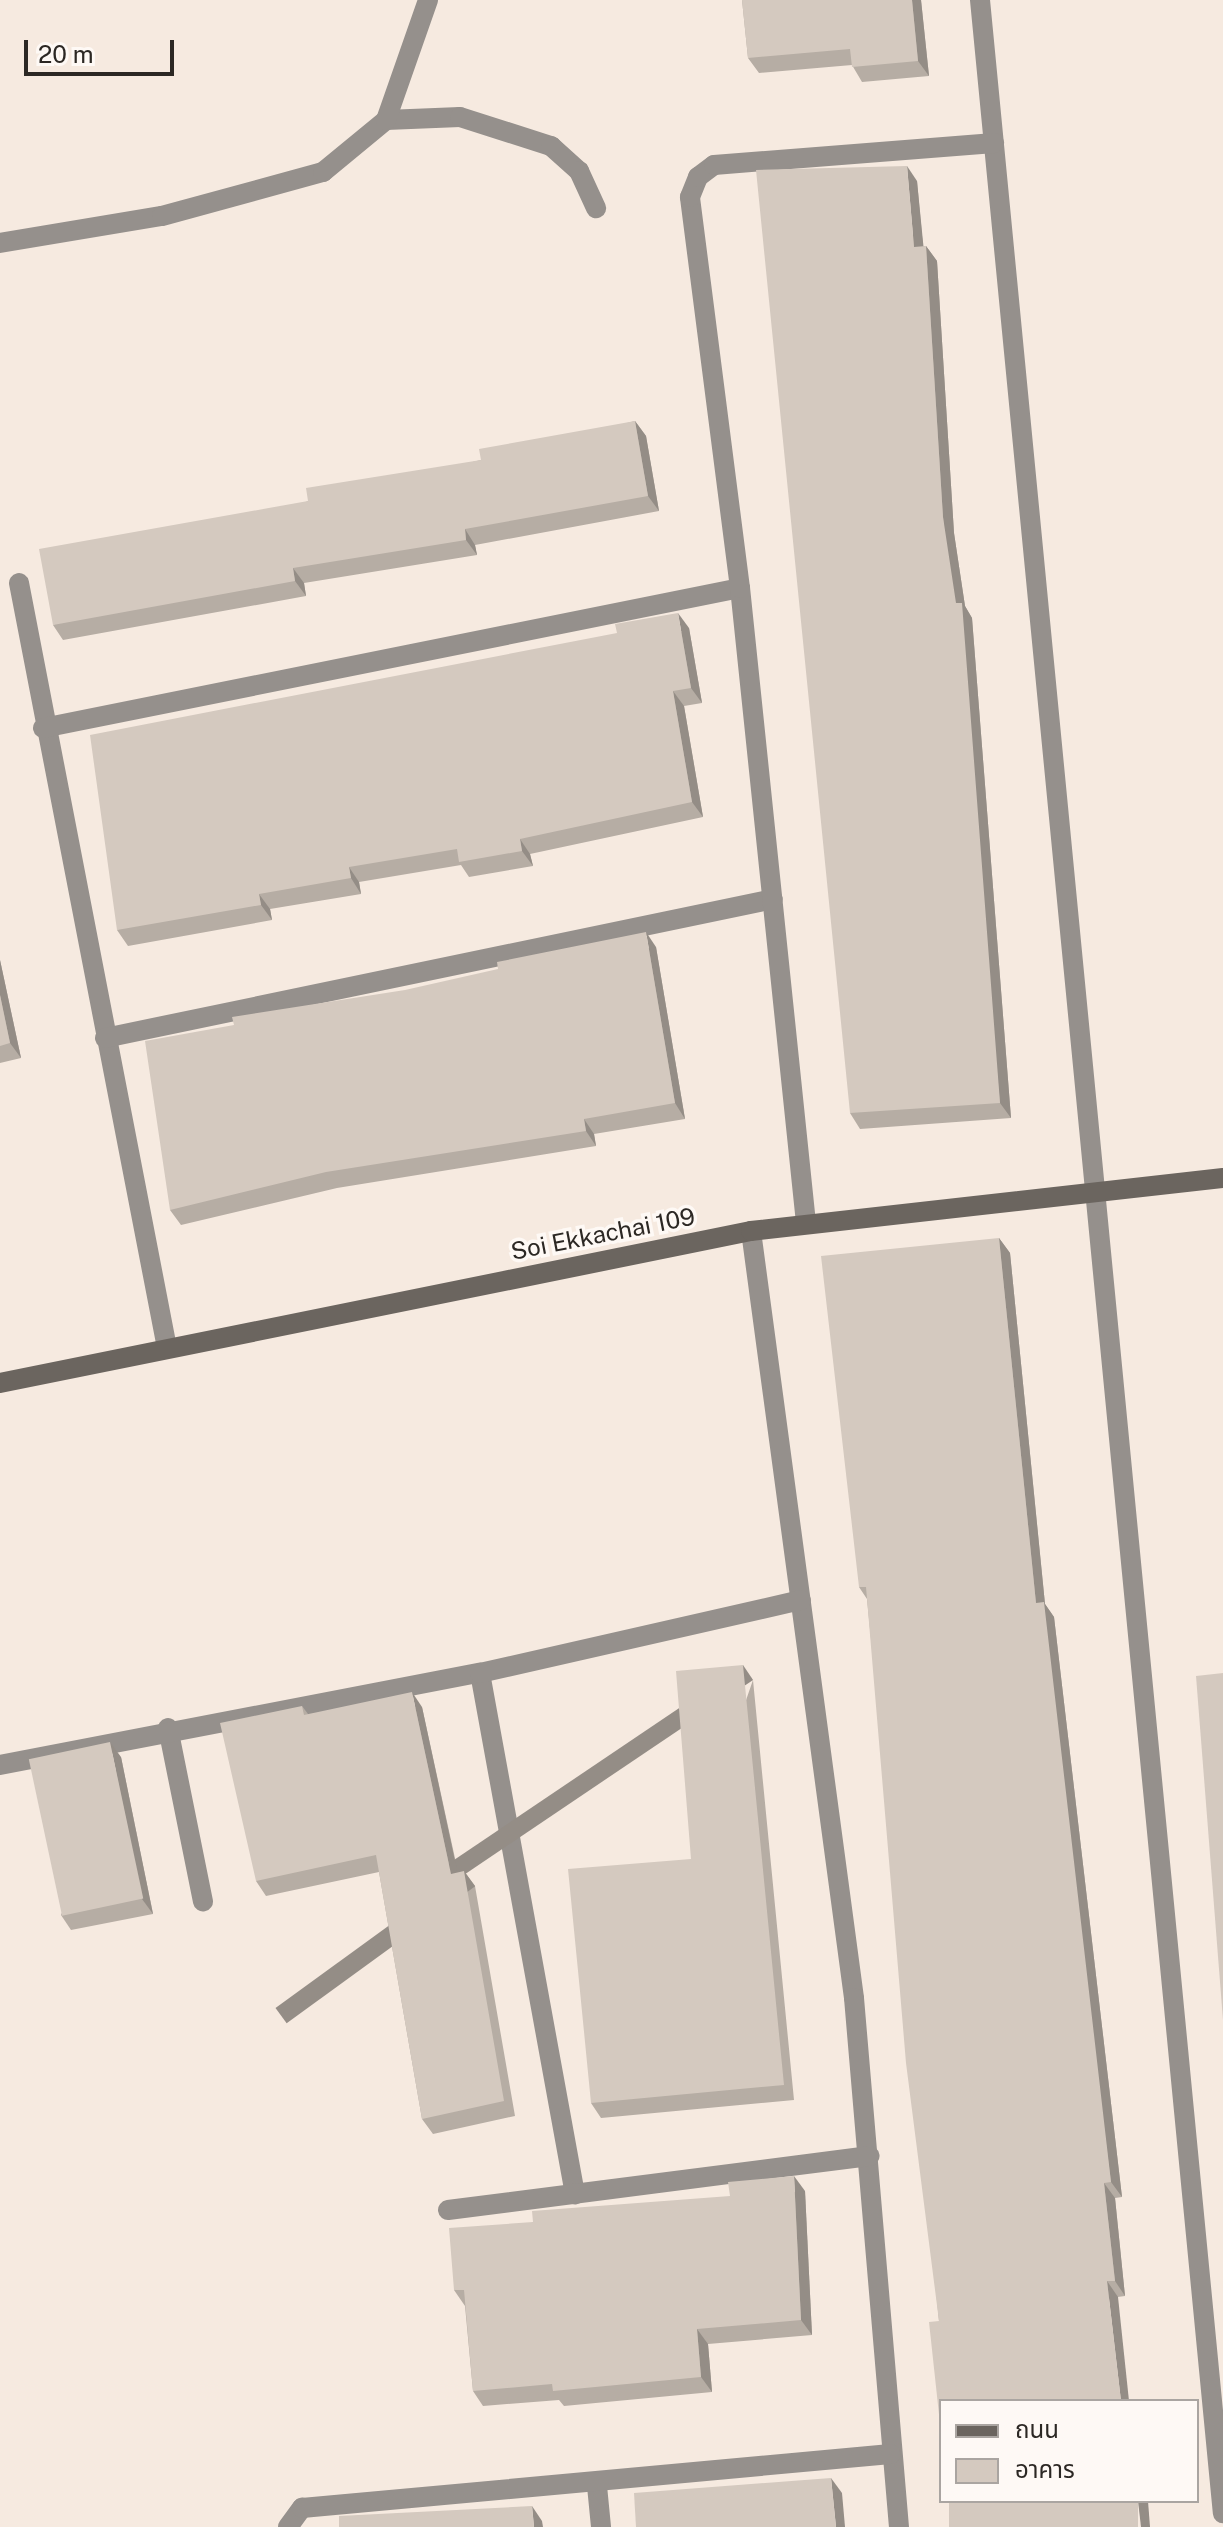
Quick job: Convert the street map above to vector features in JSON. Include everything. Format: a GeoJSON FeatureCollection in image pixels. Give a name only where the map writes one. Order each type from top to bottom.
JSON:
{"type":"FeatureCollection","features":[{"type":"Feature","properties":{"kind":"street"},"geometry":{"type":"LineString","coordinates":[[0,243],[260,194],[323,172],[386,120],[428,0]]}},
{"type":"Feature","properties":{"kind":"street"},"geometry":{"type":"LineString","coordinates":[[980,0],[1092,1194],[1223,2513]]}},
{"type":"Feature","properties":{"kind":"street"},"geometry":{"type":"LineString","coordinates":[[386,120],[460,117],[551,146],[579,171],[596,208]]}},
{"type":"Feature","properties":{"kind":"street"},"geometry":{"type":"LineString","coordinates":[[806,1223],[740,588],[690,197],[698,177],[714,165],[994,143]]}},
{"type":"Feature","properties":{"kind":"street"},"geometry":{"type":"LineString","coordinates":[[19,583],[43,728],[167,1348]]}},
{"type":"Feature","properties":{"kind":"street"},"geometry":{"type":"LineString","coordinates":[[43,728],[740,588]]}},
{"type":"Feature","properties":{"kind":"street"},"geometry":{"type":"LineString","coordinates":[[105,1038],[773,899]]}},
{"type":"Feature","properties":{"kind":"street","name":"Soi Ekkachai 109"},"geometry":{"type":"LineString","coordinates":[[0,1383],[751,1231],[1223,1178]]}},
{"type":"Feature","properties":{"kind":"street"},"geometry":{"type":"LineString","coordinates":[[751,1231],[801,1600],[870,2156],[899,2527]]}},
{"type":"Feature","properties":{"kind":"street"},"geometry":{"type":"LineString","coordinates":[[0,1765],[168,1728],[480,1673],[801,1600]]}},
{"type":"Feature","properties":{"kind":"street"},"geometry":{"type":"LineString","coordinates":[[480,1673],[575,2194]]}},
{"type":"Feature","properties":{"kind":"street"},"geometry":{"type":"LineString","coordinates":[[168,1728],[203,1901]]}},
{"type":"Feature","properties":{"kind":"street"},"geometry":{"type":"LineString","coordinates":[[448,2210],[870,2156]]}},
{"type":"Feature","properties":{"kind":"street"},"geometry":{"type":"LineString","coordinates":[[288,2527],[302,2508],[597,2486],[891,2454]]}},
{"type":"Feature","properties":{"kind":"street"},"geometry":{"type":"LineString","coordinates":[[597,2486],[601,2527]]}},
{"type":"Feature","properties":{"kind":"building"},"geometry":{"type":"Polygon","coordinates":[[[742,0],[912,0],[918,61],[852,67],[850,49],[748,58],[742,0]]]}},
{"type":"Feature","properties":{"kind":"building"},"geometry":{"type":"Polygon","coordinates":[[[907,166],[914,247],[926,246],[943,517],[956,603],[962,603],[1000,1103],[850,1113],[756,170],[907,166]]]}},
{"type":"Feature","properties":{"kind":"building"},"geometry":{"type":"Polygon","coordinates":[[[635,421],[648,496],[465,529],[466,540],[293,568],[295,581],[53,625],[39,549],[308,501],[306,488],[481,460],[479,449],[635,421]]]}},
{"type":"Feature","properties":{"kind":"building"},"geometry":{"type":"Polygon","coordinates":[[[678,613],[691,688],[673,691],[692,802],[520,839],[522,851],[459,862],[457,849],[349,867],[351,878],[259,894],[261,905],[117,930],[90,735],[617,633],[615,624],[678,613]]]}},
{"type":"Feature","properties":{"kind":"building"},"geometry":{"type":"Polygon","coordinates":[[[646,932],[675,1103],[584,1119],[586,1131],[326,1172],[170,1210],[145,1041],[234,1025],[232,1017],[405,990],[498,969],[497,962],[646,932]]]}},
{"type":"Feature","properties":{"kind":"building"},"geometry":{"type":"Polygon","coordinates":[[[0,995],[10,1043],[0,1046],[0,995]]]}},
{"type":"Feature","properties":{"kind":"building"},"geometry":{"type":"Polygon","coordinates":[[[999,1238],[1036,1603],[1044,1602],[1111,2182],[1104,2183],[1115,2281],[1107,2281],[1121,2399],[939,2399],[939,2414],[929,2322],[939,2321],[906,2063],[866,1587],[859,1587],[821,1256],[999,1238]]]}},
{"type":"Feature","properties":{"kind":"building"},"geometry":{"type":"Polygon","coordinates":[[[743,1665],[784,2085],[591,2103],[568,1869],[691,1859],[676,1671],[743,1665]]]}},
{"type":"Feature","properties":{"kind":"building"},"geometry":{"type":"Polygon","coordinates":[[[1223,1673],[1223,2020],[1196,1676],[1223,1673]]]}},
{"type":"Feature","properties":{"kind":"building"},"geometry":{"type":"Polygon","coordinates":[[[412,1692],[451,1874],[464,1871],[504,2101],[422,2119],[376,1855],[256,1881],[220,1723],[302,1706],[304,1715],[412,1692]]]}},
{"type":"Feature","properties":{"kind":"building"},"geometry":{"type":"Polygon","coordinates":[[[110,1742],[143,1899],[62,1916],[29,1759],[110,1742]]]}},
{"type":"Feature","properties":{"kind":"building"},"geometry":{"type":"Polygon","coordinates":[[[794,2176],[801,2320],[697,2329],[701,2377],[553,2391],[552,2384],[473,2391],[464,2290],[454,2290],[449,2228],[533,2222],[532,2211],[730,2196],[728,2182],[794,2176]]]}},
{"type":"Feature","properties":{"kind":"building"},"geometry":{"type":"Polygon","coordinates":[[[831,2478],[836,2527],[636,2527],[634,2493],[831,2478]]]}},
{"type":"Feature","properties":{"kind":"building"},"geometry":{"type":"Polygon","coordinates":[[[949,2503],[1138,2503],[1138,2527],[949,2527],[949,2503]]]}},
{"type":"Feature","properties":{"kind":"building"},"geometry":{"type":"Polygon","coordinates":[[[532,2506],[534,2527],[339,2527],[339,2516],[532,2506]]]}}]}
